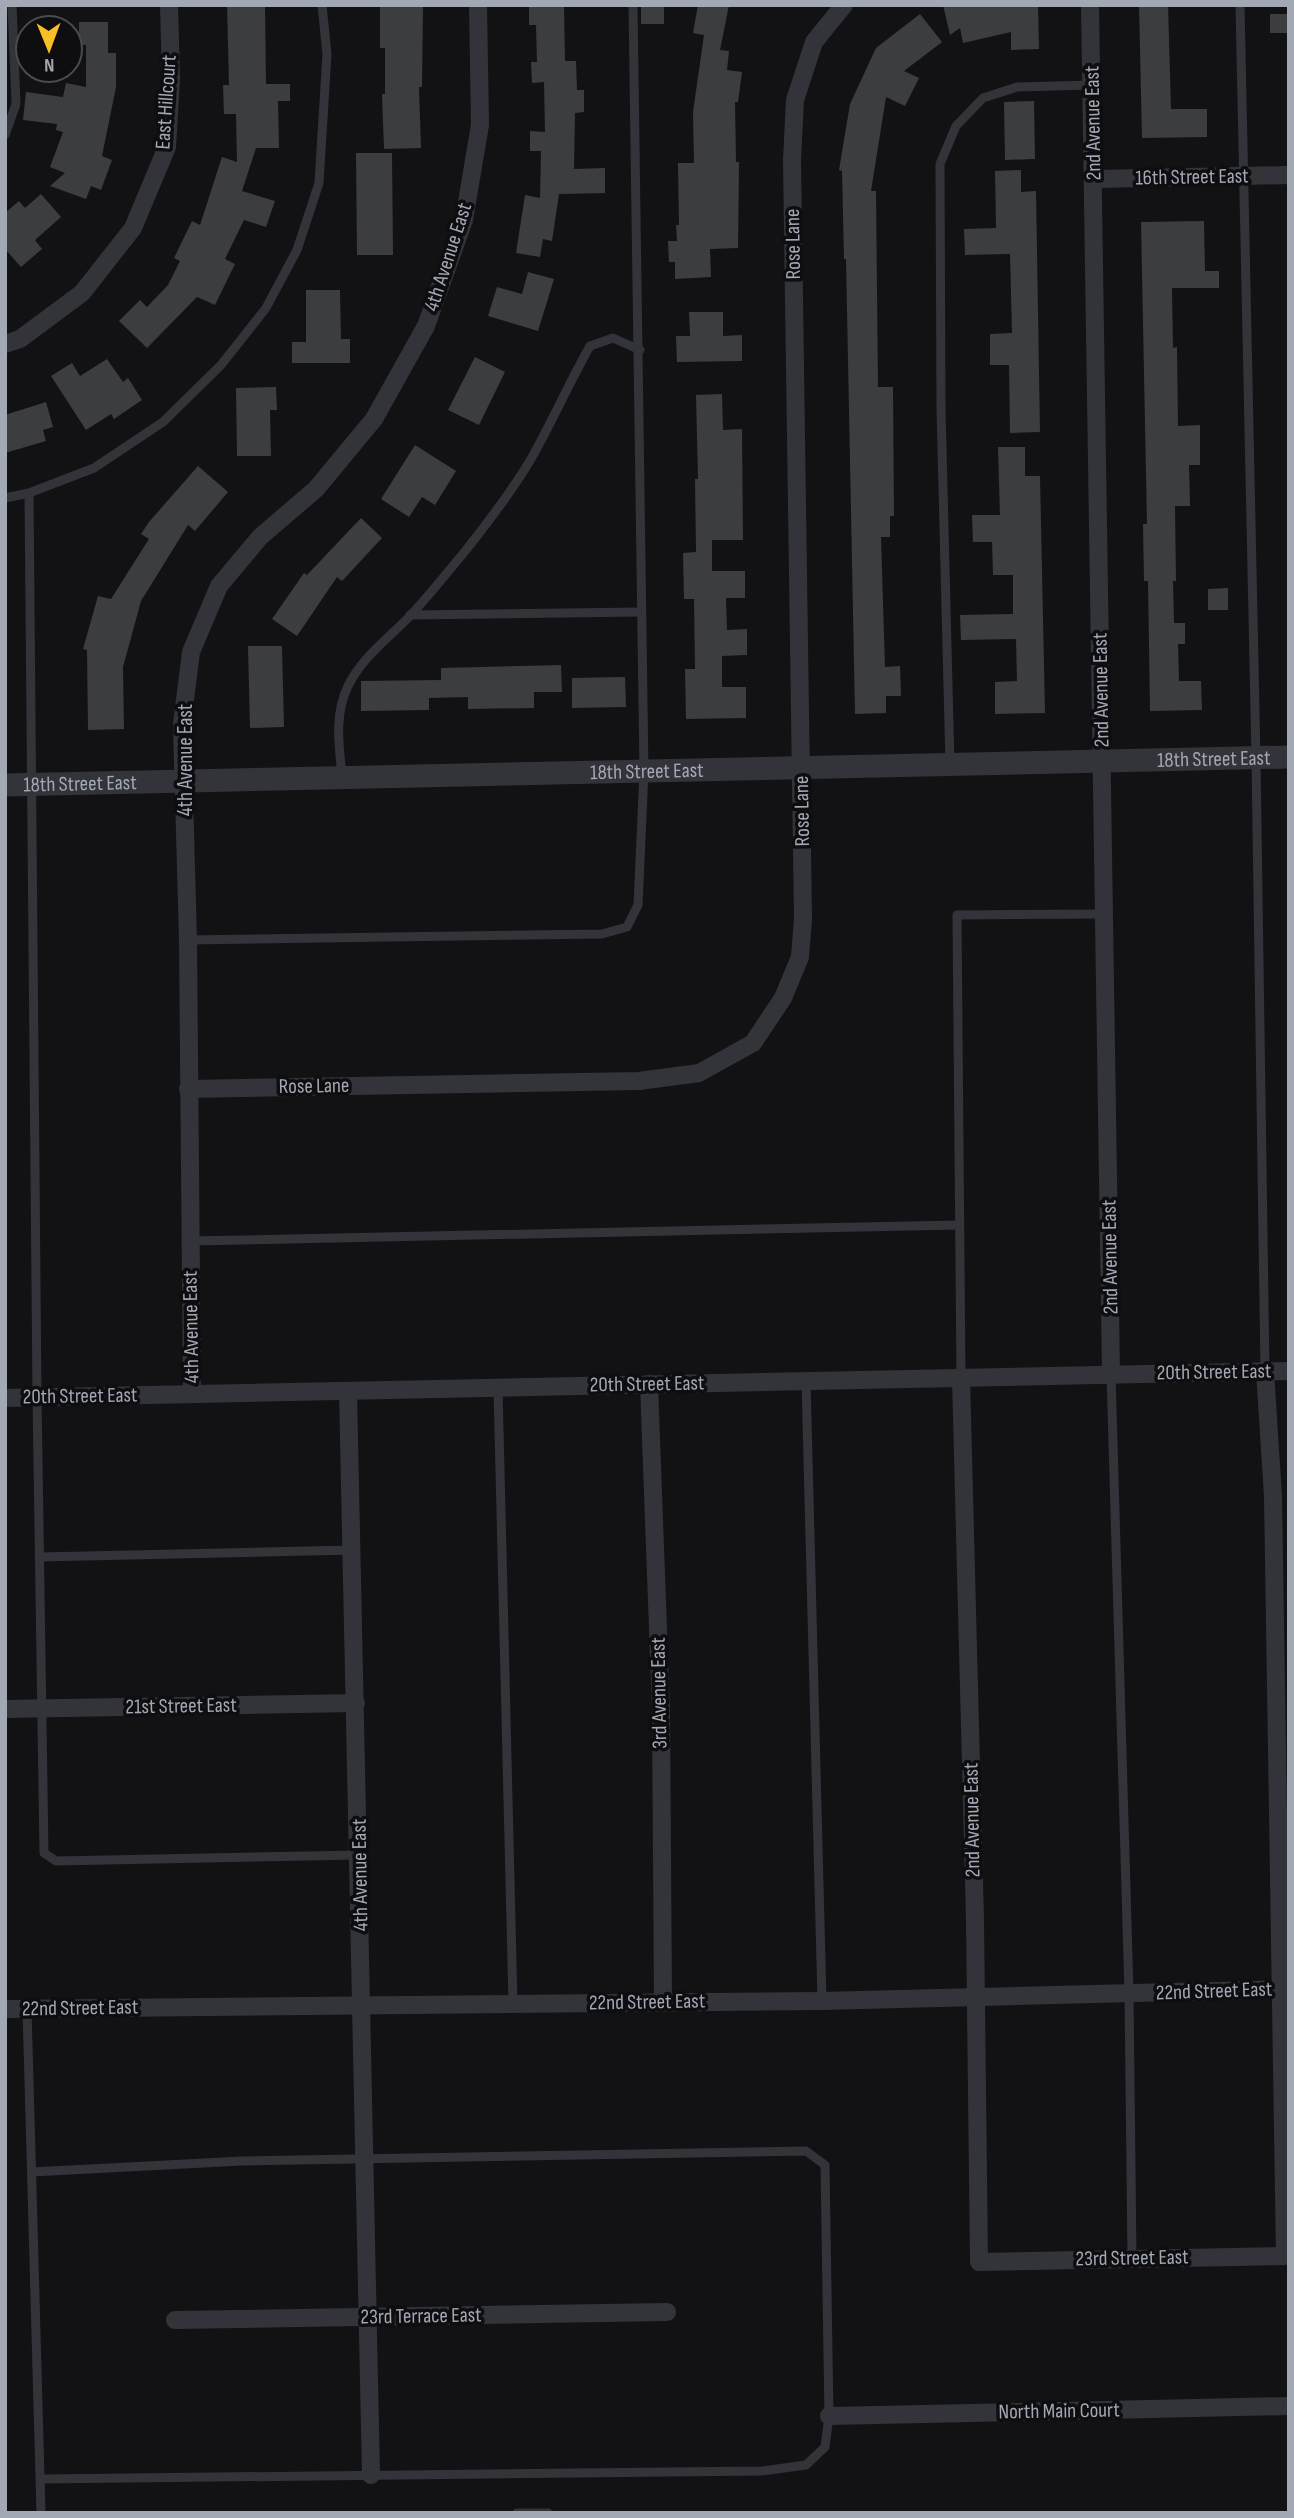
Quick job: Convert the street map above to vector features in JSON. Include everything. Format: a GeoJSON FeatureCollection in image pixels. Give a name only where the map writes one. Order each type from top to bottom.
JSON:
{"type":"FeatureCollection","features":[{"type":"Feature","properties":{"kind":"street","name":"East Hillcourt"},"geometry":{"type":"LineString","coordinates":[[5,344],[20,340],[82,293],[133,228],[167,148],[171,79],[169,5]]}},
{"type":"Feature","properties":{"kind":"street","name":"4th Avenue East"},"geometry":{"type":"LineString","coordinates":[[192,1394],[188,940],[182,724],[191,652],[219,586],[260,537],[316,489],[374,419],[426,326],[464,220],[480,125],[478,5]]}},
{"type":"Feature","properties":{"kind":"street","name":"Rose Lane"},"geometry":{"type":"LineString","coordinates":[[188,1088],[639,1081],[699,1073],[753,1043],[783,998],[800,957],[803,919],[792,173],[795,100],[814,42],[844,5]]}},
{"type":"Feature","properties":{"kind":"street","name":"2nd Avenue East"},"geometry":{"type":"LineString","coordinates":[[1090,5],[1095,179],[1111,1374]]}},
{"type":"Feature","properties":{"kind":"street","name":"16th Street East"},"geometry":{"type":"LineString","coordinates":[[1095,179],[1289,175]]}},
{"type":"Feature","properties":{"kind":"street","name":"18th Street East"},"geometry":{"type":"LineString","coordinates":[[5,785],[1289,757]]}},
{"type":"Feature","properties":{"kind":"street"},"geometry":{"type":"LineString","coordinates":[[1265,1371],[1273,1496],[1285,1989]]}},
{"type":"Feature","properties":{"kind":"street","name":"20th Street East"},"geometry":{"type":"LineString","coordinates":[[5,1398],[1289,1371]]}},
{"type":"Feature","properties":{"kind":"street","name":"2nd Avenue East"},"geometry":{"type":"LineString","coordinates":[[961,1378],[974,1892],[979,2262]]}},
{"type":"Feature","properties":{"kind":"street","name":"3rd Avenue East"},"geometry":{"type":"LineString","coordinates":[[649,1384],[661,1710],[663,2002]]}},
{"type":"Feature","properties":{"kind":"street","name":"4th Avenue East"},"geometry":{"type":"LineString","coordinates":[[348,1391],[371,2475]]}},
{"type":"Feature","properties":{"kind":"street","name":"21st Street East"},"geometry":{"type":"LineString","coordinates":[[5,1709],[356,1703]]}},
{"type":"Feature","properties":{"kind":"street","name":"22nd Street East"},"geometry":{"type":"LineString","coordinates":[[5,2009],[822,2001],[1285,1989]]}},
{"type":"Feature","properties":{"kind":"street","name":"23rd Street East"},"geometry":{"type":"LineString","coordinates":[[979,2262],[1285,2256],[1285,1989]]}},
{"type":"Feature","properties":{"kind":"street","name":"23rd Terrace East"},"geometry":{"type":"LineString","coordinates":[[175,2320],[667,2312]]}},
{"type":"Feature","properties":{"kind":"street","name":"North Main Court"},"geometry":{"type":"LineString","coordinates":[[829,2416],[1289,2406]]}},
{"type":"Feature","properties":{"kind":"lane"},"geometry":{"type":"LineString","coordinates":[[5,135],[16,104],[12,5]]}},
{"type":"Feature","properties":{"kind":"lane"},"geometry":{"type":"LineString","coordinates":[[5,498],[29,493],[94,468],[163,422],[221,366],[266,308],[297,250],[319,183],[327,54],[322,5]]}},
{"type":"Feature","properties":{"kind":"lane"},"geometry":{"type":"LineString","coordinates":[[188,940],[602,934],[627,927],[638,905],[644,772],[633,5]]}},
{"type":"Feature","properties":{"kind":"lane"},"geometry":{"type":"LineString","coordinates":[[1240,5],[1256,758],[1265,1371]]}},
{"type":"Feature","properties":{"kind":"lane"},"geometry":{"type":"LineString","coordinates":[[950,766],[941,409],[940,164],[956,126],[984,98],[1017,87],[1092,85]]}},
{"type":"Feature","properties":{"kind":"lane"},"geometry":{"type":"LineString","coordinates":[[342,777],[338,736],[340,710],[348,687],[365,658],[410,615],[466,551],[506,498],[530,461],[590,346],[613,338],[640,350]]}},
{"type":"Feature","properties":{"kind":"lane"},"geometry":{"type":"LineString","coordinates":[[29,493],[44,1853],[55,1861],[359,1855]]}},
{"type":"Feature","properties":{"kind":"lane"},"geometry":{"type":"LineString","coordinates":[[410,615],[640,612]]}},
{"type":"Feature","properties":{"kind":"lane"},"geometry":{"type":"LineString","coordinates":[[961,1378],[957,915],[1104,914]]}},
{"type":"Feature","properties":{"kind":"lane"},"geometry":{"type":"LineString","coordinates":[[191,1241],[959,1226]]}},
{"type":"Feature","properties":{"kind":"lane"},"geometry":{"type":"LineString","coordinates":[[1111,1374],[1129,1993],[1132,2257]]}},
{"type":"Feature","properties":{"kind":"lane"},"geometry":{"type":"LineString","coordinates":[[806,1381],[822,2001]]}},
{"type":"Feature","properties":{"kind":"lane"},"geometry":{"type":"LineString","coordinates":[[498,1388],[513,2004]]}},
{"type":"Feature","properties":{"kind":"lane"},"geometry":{"type":"LineString","coordinates":[[39,1557],[352,1550]]}},
{"type":"Feature","properties":{"kind":"lane"},"geometry":{"type":"LineString","coordinates":[[27,2009],[41,2513]]}},
{"type":"Feature","properties":{"kind":"lane"},"geometry":{"type":"LineString","coordinates":[[32,2172],[243,2161],[806,2151],[825,2165],[829,2416],[825,2447],[806,2465],[762,2471],[41,2479]]}},
{"type":"Feature","properties":{"kind":"lane"},"geometry":{"type":"LineString","coordinates":[[517,2513],[548,2513]]}},
{"type":"Feature","properties":{"kind":"building"},"geometry":{"type":"Polygon","coordinates":[[[227,5],[265,5],[266,84],[290,84],[290,101],[278,101],[279,148],[256,148],[242,191],[275,201],[266,227],[244,220],[225,259],[235,264],[215,305],[197,297],[147,348],[119,321],[140,300],[147,307],[168,285],[180,261],[174,258],[192,221],[200,225],[222,157],[237,162],[236,114],[224,114],[223,85],[229,85],[227,5]]]}},
{"type":"Feature","properties":{"kind":"building"},"geometry":{"type":"Polygon","coordinates":[[[380,5],[423,5],[422,87],[419,87],[421,148],[384,149],[382,94],[385,94],[385,48],[380,48],[380,5]]]}},
{"type":"Feature","properties":{"kind":"building"},"geometry":{"type":"Polygon","coordinates":[[[529,5],[564,5],[565,61],[576,61],[577,90],[584,90],[584,112],[575,113],[574,169],[605,168],[605,193],[559,194],[552,241],[543,239],[540,257],[516,253],[525,195],[540,198],[541,151],[530,151],[530,131],[545,132],[544,82],[532,83],[531,62],[537,62],[536,25],[529,25],[529,5]]]}},
{"type":"Feature","properties":{"kind":"building"},"geometry":{"type":"Polygon","coordinates":[[[641,5],[664,5],[664,24],[641,24],[641,5]]]}},
{"type":"Feature","properties":{"kind":"building"},"geometry":{"type":"Polygon","coordinates":[[[698,5],[729,5],[720,50],[729,51],[727,70],[742,72],[738,102],[735,102],[736,162],[739,162],[738,248],[710,249],[711,277],[675,279],[675,262],[669,262],[668,241],[677,241],[678,163],[694,163],[693,112],[704,35],[693,33],[698,5]]]}},
{"type":"Feature","properties":{"kind":"building"},"geometry":{"type":"Polygon","coordinates":[[[943,5],[1038,5],[1039,49],[1011,50],[1011,32],[963,43],[960,28],[950,35],[943,5]]]}},
{"type":"Feature","properties":{"kind":"building"},"geometry":{"type":"Polygon","coordinates":[[[1139,5],[1168,5],[1171,109],[1207,109],[1207,137],[1142,138],[1139,5]]]}},
{"type":"Feature","properties":{"kind":"building"},"geometry":{"type":"Polygon","coordinates":[[[920,14],[942,42],[904,71],[919,78],[905,106],[886,97],[871,191],[876,191],[878,387],[893,387],[894,516],[890,516],[890,537],[881,537],[885,667],[900,666],[901,696],[886,696],[886,713],[855,714],[846,259],[842,171],[839,170],[850,104],[876,48],[920,14]]]}},
{"type":"Feature","properties":{"kind":"building"},"geometry":{"type":"Polygon","coordinates":[[[1270,14],[1289,14],[1289,33],[1270,33],[1270,14]]]}},
{"type":"Feature","properties":{"kind":"building"},"geometry":{"type":"Polygon","coordinates":[[[84,22],[108,22],[108,53],[116,53],[116,87],[102,156],[112,160],[101,190],[91,186],[86,199],[50,186],[65,173],[50,167],[63,132],[56,130],[57,124],[23,120],[26,92],[63,97],[66,84],[86,87],[84,22]]]}},
{"type":"Feature","properties":{"kind":"building"},"geometry":{"type":"Polygon","coordinates":[[[1034,101],[1035,159],[1005,160],[1004,102],[1034,101]]]}},
{"type":"Feature","properties":{"kind":"building"},"geometry":{"type":"Polygon","coordinates":[[[356,153],[392,153],[393,255],[357,255],[356,153]]]}},
{"type":"Feature","properties":{"kind":"building"},"geometry":{"type":"Polygon","coordinates":[[[1021,170],[1021,192],[1036,191],[1040,432],[1010,433],[1009,365],[990,365],[990,334],[1012,333],[1010,254],[965,255],[964,229],[996,228],[995,171],[1021,170]]]}},
{"type":"Feature","properties":{"kind":"building"},"geometry":{"type":"Polygon","coordinates":[[[41,194],[61,217],[35,240],[42,249],[21,267],[5,249],[5,213],[19,201],[25,208],[41,194]]]}},
{"type":"Feature","properties":{"kind":"building"},"geometry":{"type":"Polygon","coordinates":[[[1204,221],[1205,271],[1219,271],[1219,288],[1172,288],[1173,348],[1177,347],[1178,426],[1200,425],[1200,465],[1189,465],[1190,506],[1175,506],[1174,623],[1185,623],[1185,644],[1178,644],[1179,681],[1201,681],[1202,710],[1150,711],[1148,581],[1144,581],[1143,524],[1147,524],[1141,222],[1204,221]]]}},
{"type":"Feature","properties":{"kind":"building"},"geometry":{"type":"Polygon","coordinates":[[[528,272],[554,279],[538,331],[488,316],[497,287],[522,294],[528,272]]]}},
{"type":"Feature","properties":{"kind":"building"},"geometry":{"type":"Polygon","coordinates":[[[306,290],[340,290],[341,339],[350,339],[350,363],[292,363],[292,342],[306,342],[306,290]]]}},
{"type":"Feature","properties":{"kind":"building"},"geometry":{"type":"Polygon","coordinates":[[[689,312],[723,312],[723,336],[742,335],[742,361],[677,362],[676,336],[690,336],[689,312]]]}},
{"type":"Feature","properties":{"kind":"building"},"geometry":{"type":"Polygon","coordinates":[[[475,357],[505,372],[479,425],[448,410],[475,357]]]}},
{"type":"Feature","properties":{"kind":"building"},"geometry":{"type":"Polygon","coordinates":[[[107,359],[123,382],[128,378],[142,400],[114,419],[111,414],[86,430],[51,376],[72,363],[80,376],[107,359]]]}},
{"type":"Feature","properties":{"kind":"building"},"geometry":{"type":"Polygon","coordinates":[[[276,387],[277,410],[270,410],[271,456],[237,456],[236,388],[276,387]]]}},
{"type":"Feature","properties":{"kind":"building"},"geometry":{"type":"Polygon","coordinates":[[[722,394],[723,430],[742,429],[743,540],[712,540],[712,571],[745,571],[745,598],[726,598],[727,630],[747,629],[747,655],[722,656],[722,687],[746,687],[746,718],[686,719],[685,669],[695,669],[694,599],[684,599],[683,553],[696,552],[696,395],[722,394]]]}},
{"type":"Feature","properties":{"kind":"building"},"geometry":{"type":"Polygon","coordinates":[[[46,402],[53,427],[43,430],[46,441],[5,453],[5,415],[46,402]]]}},
{"type":"Feature","properties":{"kind":"building"},"geometry":{"type":"Polygon","coordinates":[[[415,445],[456,471],[435,505],[422,497],[409,517],[381,499],[415,445]]]}},
{"type":"Feature","properties":{"kind":"building"},"geometry":{"type":"Polygon","coordinates":[[[998,447],[1025,447],[1025,476],[1040,476],[1045,713],[995,714],[995,682],[1017,681],[1016,639],[961,640],[960,615],[1013,614],[1013,575],[993,575],[992,542],[973,542],[972,515],[1000,515],[998,447]]]}},
{"type":"Feature","properties":{"kind":"building"},"geometry":{"type":"Polygon","coordinates":[[[198,466],[228,492],[195,531],[188,525],[141,601],[123,667],[124,729],[88,730],[87,650],[83,649],[98,596],[111,599],[149,539],[141,534],[198,466]]]}},
{"type":"Feature","properties":{"kind":"building"},"geometry":{"type":"Polygon","coordinates":[[[361,518],[382,538],[342,581],[337,577],[297,636],[272,619],[304,573],[307,575],[361,518]]]}},
{"type":"Feature","properties":{"kind":"building"},"geometry":{"type":"Polygon","coordinates":[[[1228,588],[1228,610],[1208,610],[1208,589],[1228,588]]]}},
{"type":"Feature","properties":{"kind":"building"},"geometry":{"type":"Polygon","coordinates":[[[248,646],[282,646],[284,727],[250,728],[248,646]]]}},
{"type":"Feature","properties":{"kind":"building"},"geometry":{"type":"Polygon","coordinates":[[[561,665],[562,692],[534,692],[534,708],[468,709],[468,697],[429,698],[429,710],[361,711],[361,681],[441,680],[441,668],[561,665]]]}},
{"type":"Feature","properties":{"kind":"building"},"geometry":{"type":"Polygon","coordinates":[[[625,677],[626,707],[572,708],[572,678],[625,677]]]}}]}
